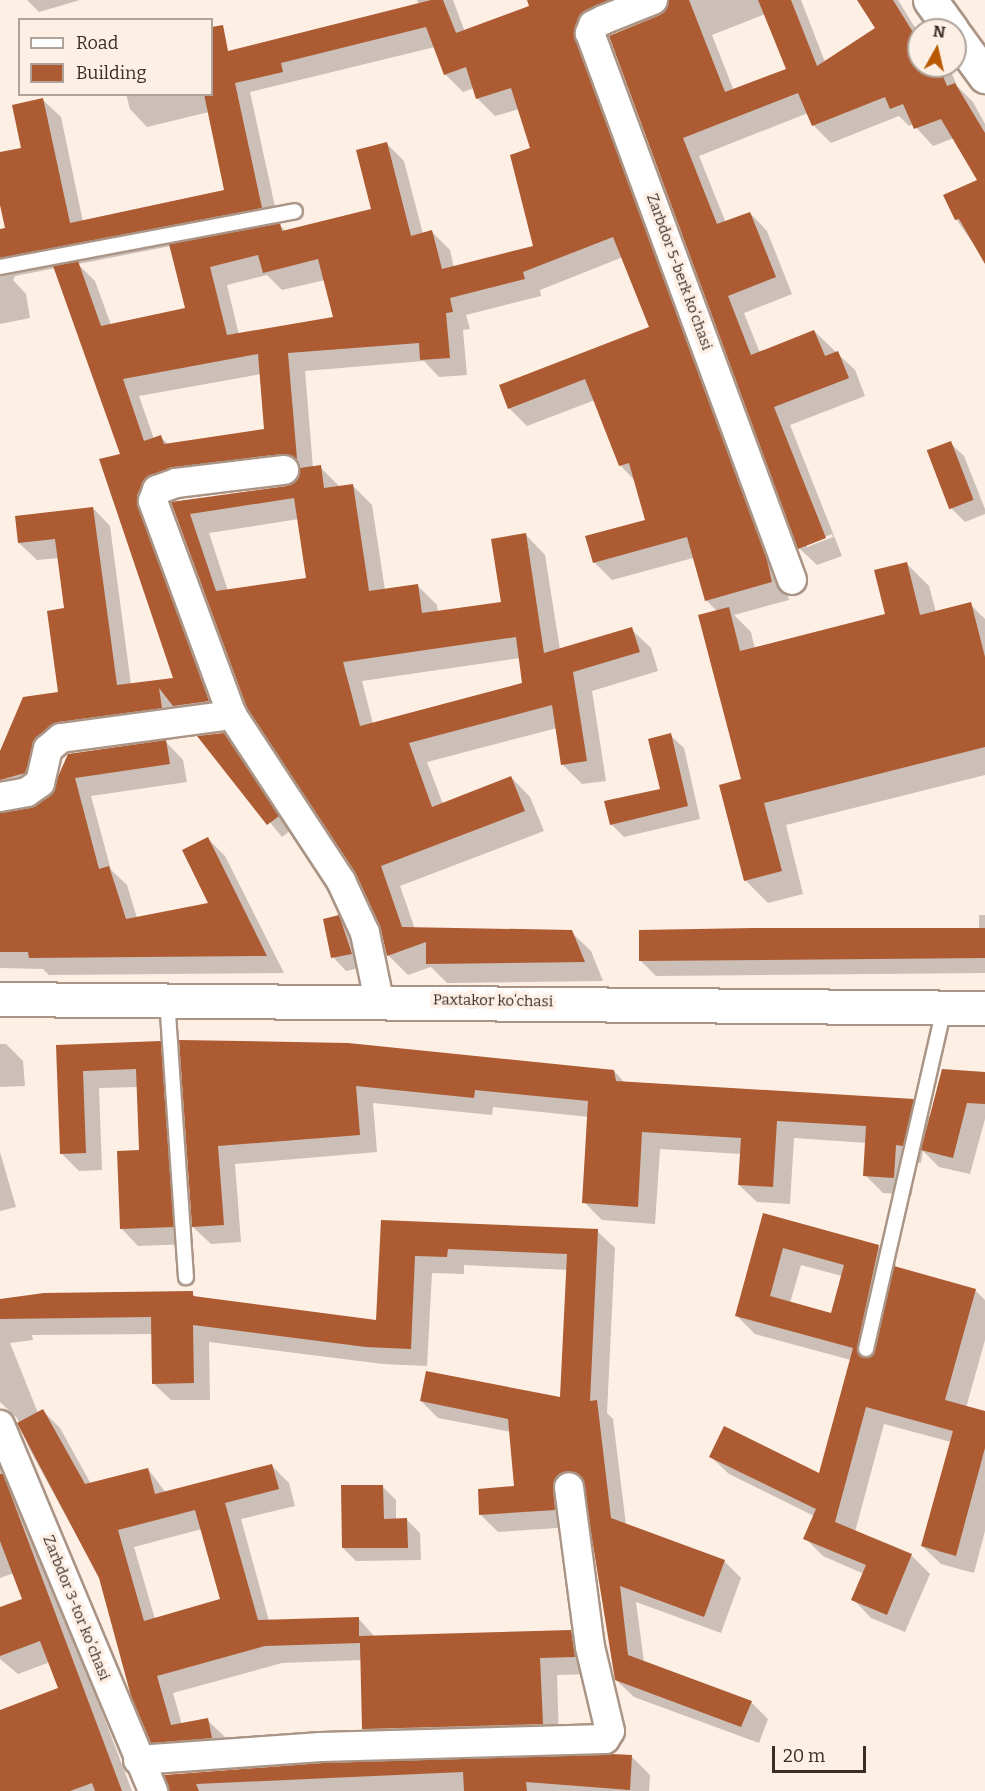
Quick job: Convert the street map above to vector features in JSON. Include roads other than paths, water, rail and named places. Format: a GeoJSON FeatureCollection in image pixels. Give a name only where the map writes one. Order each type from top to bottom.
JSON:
{"type":"FeatureCollection","features":[{"type":"Feature","properties":{"kind":"main road"},"geometry":{"type":"LineString","coordinates":[[930,0],[943,18]]}},
{"type":"Feature","properties":{"kind":"main road"},"geometry":{"type":"LineString","coordinates":[[967,51],[985,76]]}},
{"type":"Feature","properties":{"kind":"main road","name":"Paxtakor koʻchasi"},"geometry":{"type":"LineString","coordinates":[[0,999],[379,1000],[985,1008]]}},
{"type":"Feature","properties":{"kind":"street","name":"Zarbdor 5-berk koʻchasi"},"geometry":{"type":"LineString","coordinates":[[653,0],[593,25],[590,33],[792,580]]}},
{"type":"Feature","properties":{"kind":"street"},"geometry":{"type":"LineString","coordinates":[[284,470],[176,483],[157,490],[153,501],[232,715],[340,881],[365,933],[379,1000]]}},
{"type":"Feature","properties":{"kind":"street"},"geometry":{"type":"LineString","coordinates":[[0,797],[27,792],[40,783],[48,749],[61,738],[232,715]]}},
{"type":"Feature","properties":{"kind":"street","name":"Zarbdor 3-tor koʼchasi"},"geometry":{"type":"LineString","coordinates":[[0,1425],[138,1760],[153,1791]]}},
{"type":"Feature","properties":{"kind":"street"},"geometry":{"type":"LineString","coordinates":[[138,1760],[321,1747],[605,1739],[610,1731],[590,1647],[569,1487]]}},
{"type":"Feature","properties":{"kind":"lane"},"geometry":{"type":"LineString","coordinates":[[0,267],[295,211]]}},
{"type":"Feature","properties":{"kind":"lane"},"geometry":{"type":"LineString","coordinates":[[167,999],[186,1277]]}},
{"type":"Feature","properties":{"kind":"lane"},"geometry":{"type":"LineString","coordinates":[[866,1349],[944,1008]]}}]}
